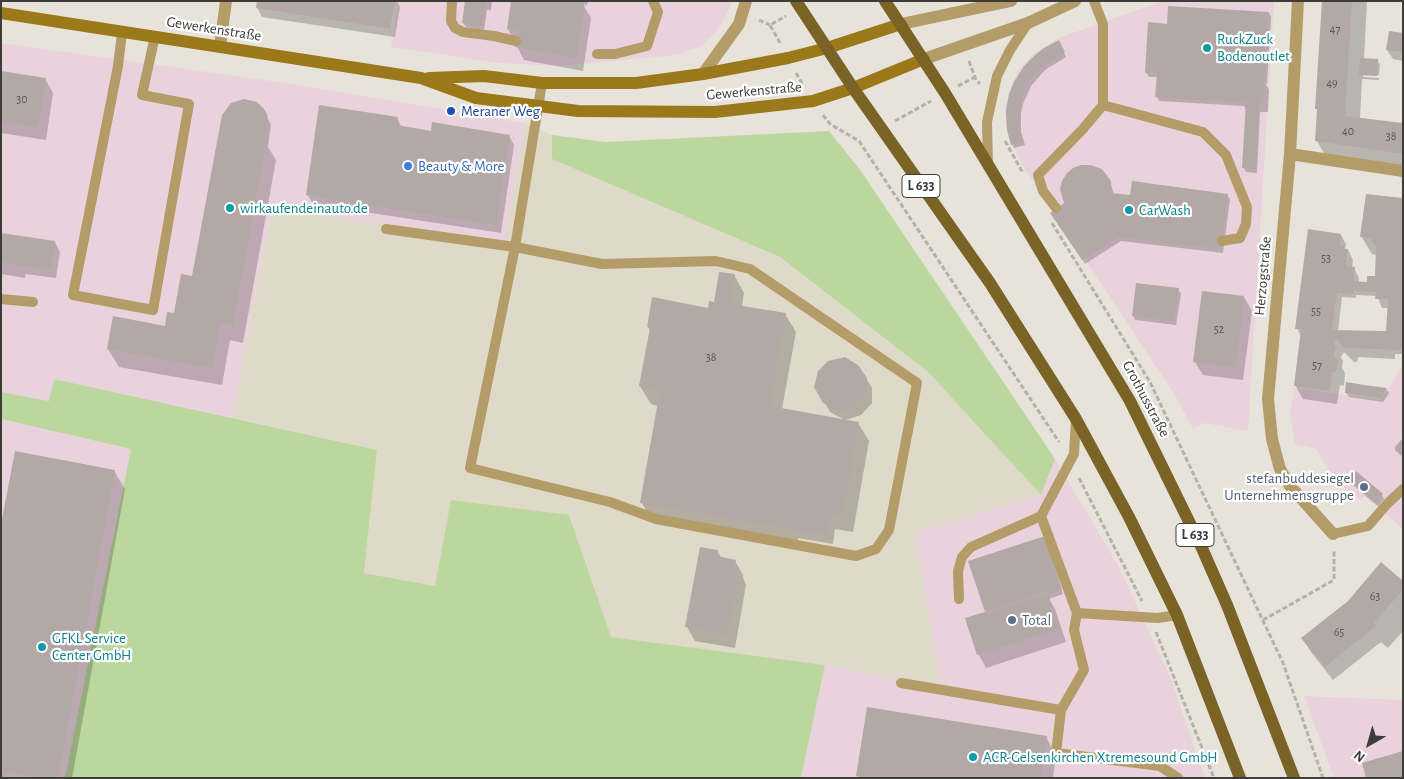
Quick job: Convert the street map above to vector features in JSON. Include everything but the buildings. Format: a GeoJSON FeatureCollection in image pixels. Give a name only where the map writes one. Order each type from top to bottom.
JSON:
{"type":"FeatureCollection","features":[{"type":"Feature","properties":{"kind":"main road","name":"L 633"},"geometry":{"type":"LineString","coordinates":[[796,1],[852,88],[990,283],[1076,419],[1129,517],[1177,615],[1240,778]]}},
{"type":"Feature","properties":{"kind":"main road","name":"L 633"},"geometry":{"type":"LineString","coordinates":[[885,1],[924,59]]}},
{"type":"Feature","properties":{"kind":"main road","name":"Grothusstraße"},"geometry":{"type":"LineString","coordinates":[[924,59],[1130,401],[1227,605],[1294,778]]}},
{"type":"Feature","properties":{"kind":"street"},"geometry":{"type":"LineString","coordinates":[[220,46],[226,1]]}},
{"type":"Feature","properties":{"kind":"street"},"geometry":{"type":"LineString","coordinates":[[703,74],[739,24],[746,1]]}},
{"type":"Feature","properties":{"kind":"street","name":"Gewerkenstraße"},"geometry":{"type":"LineString","coordinates":[[1,13],[421,78],[484,76],[542,83],[636,83],[703,74],[785,53],[827,48],[901,24],[1011,1]]}},
{"type":"Feature","properties":{"kind":"street","name":"Gewerkenstraße"},"geometry":{"type":"LineString","coordinates":[[421,78],[476,98],[578,111],[715,112],[813,102],[924,59],[1028,23],[1075,1]]}},
{"type":"Feature","properties":{"kind":"street","name":"Herzogstraße"},"geometry":{"type":"LineString","coordinates":[[1298,1],[1290,154],[1268,399],[1272,439],[1280,469],[1290,486],[1333,534]]}},
{"type":"Feature","properties":{"kind":"street"},"geometry":{"type":"LineString","coordinates":[[1290,154],[1403,171]]}},
{"type":"Feature","properties":{"kind":"lane"},"geometry":{"type":"LineString","coordinates":[[452,1],[451,21],[455,28],[463,32],[516,41]]}},
{"type":"Feature","properties":{"kind":"lane"},"geometry":{"type":"LineString","coordinates":[[597,54],[615,54],[648,46],[658,12],[653,1]]}},
{"type":"Feature","properties":{"kind":"lane"},"geometry":{"type":"LineString","coordinates":[[1056,208],[1044,191],[1038,175],[1082,130],[1103,105],[1103,24],[1094,1]]}},
{"type":"Feature","properties":{"kind":"lane"},"geometry":{"type":"LineString","coordinates":[[988,166],[987,122],[997,76],[1010,50],[1028,23]]}},
{"type":"Feature","properties":{"kind":"lane"},"geometry":{"type":"LineString","coordinates":[[122,33],[118,66],[73,295],[153,310],[190,104],[142,95],[155,36]]}},
{"type":"Feature","properties":{"kind":"lane"},"geometry":{"type":"LineString","coordinates":[[386,229],[515,247],[602,264],[716,261],[750,270],[916,383],[889,530],[876,549],[856,556],[656,518],[610,502],[470,468],[515,247],[542,83]]}},
{"type":"Feature","properties":{"kind":"lane"},"geometry":{"type":"LineString","coordinates":[[1103,105],[1203,132],[1226,155],[1247,208],[1246,224],[1240,238],[1222,241]]}},
{"type":"Feature","properties":{"kind":"lane"},"geometry":{"type":"LineString","coordinates":[[1,299],[33,302]]}},
{"type":"Feature","properties":{"kind":"lane"},"geometry":{"type":"LineString","coordinates":[[959,599],[958,571],[962,557],[970,547],[1041,516],[1074,454],[1076,419]]}},
{"type":"Feature","properties":{"kind":"lane"},"geometry":{"type":"LineString","coordinates":[[1333,534],[1368,526],[1403,489]]}},
{"type":"Feature","properties":{"kind":"lane"},"geometry":{"type":"LineString","coordinates":[[1041,516],[1077,613],[1074,630],[1084,670],[1061,710],[1056,753],[1160,766],[1178,778]]}},
{"type":"Feature","properties":{"kind":"lane"},"geometry":{"type":"LineString","coordinates":[[1077,613],[1150,617],[1177,615]]}},
{"type":"Feature","properties":{"kind":"lane"},"geometry":{"type":"LineString","coordinates":[[901,683],[1061,710]]}},
{"type":"Feature","properties":{"kind":"path"},"geometry":{"type":"LineString","coordinates":[[785,16],[770,25],[813,102],[830,124],[859,141],[1070,460],[1150,617],[1214,778]]}},
{"type":"Feature","properties":{"kind":"path"},"geometry":{"type":"LineString","coordinates":[[968,58],[974,76],[982,86]]}},
{"type":"Feature","properties":{"kind":"path"},"geometry":{"type":"LineString","coordinates":[[957,86],[974,76]]}},
{"type":"Feature","properties":{"kind":"path"},"geometry":{"type":"LineString","coordinates":[[889,124],[924,104]]}},
{"type":"Feature","properties":{"kind":"path"},"geometry":{"type":"LineString","coordinates":[[1000,134],[1025,176]]}},
{"type":"Feature","properties":{"kind":"path"},"geometry":{"type":"LineString","coordinates":[[1049,219],[1150,382],[1282,663],[1323,778]]}},
{"type":"Feature","properties":{"kind":"path"},"geometry":{"type":"LineString","coordinates":[[1263,620],[1334,580],[1333,534]]}},
{"type":"Feature","properties":{"kind":"shaded area"},"geometry":{"type":"Polygon","coordinates":[[[398,1],[732,1],[717,31],[701,46],[677,55],[558,66],[499,63],[391,47],[398,1]]]}},
{"type":"Feature","properties":{"kind":"shaded area"},"geometry":{"type":"Polygon","coordinates":[[[1162,1],[1274,1],[1248,431],[1204,423],[1193,429],[1175,395],[1019,160],[1006,127],[1005,107],[1011,86],[1019,69],[1031,56],[1056,39],[1162,1]]]}},
{"type":"Feature","properties":{"kind":"shaded area"},"geometry":{"type":"Polygon","coordinates":[[[1,43],[279,82],[524,123],[506,240],[272,209],[232,418],[54,379],[49,401],[1,392],[1,43]]]}},
{"type":"Feature","properties":{"kind":"shaded area"},"geometry":{"type":"Polygon","coordinates":[[[524,123],[552,135],[553,159],[780,257],[928,372],[1041,495],[915,533],[941,689],[825,665],[610,637],[569,515],[435,586],[364,573],[377,450],[232,418],[272,209],[506,240],[524,123]]]}},
{"type":"Feature","properties":{"kind":"shaded area"},"geometry":{"type":"Polygon","coordinates":[[[1403,365],[1403,529],[1364,496],[1361,501],[1337,481],[1316,449],[1295,444],[1290,414],[1294,388],[1381,400],[1403,365]]]}},
{"type":"Feature","properties":{"kind":"shaded area","name":"GFKL Service Center GmbH"},"geometry":{"type":"Polygon","coordinates":[[[1,419],[131,449],[65,778],[1,778],[1,419]]]}},
{"type":"Feature","properties":{"kind":"shaded area"},"geometry":{"type":"Polygon","coordinates":[[[1055,459],[1118,565],[1170,676],[1205,778],[801,778],[825,665],[941,689],[915,533],[1041,495],[1055,459]]]}},
{"type":"Feature","properties":{"kind":"shaded area"},"geometry":{"type":"Polygon","coordinates":[[[1304,696],[1403,700],[1403,778],[1334,778],[1304,696]]]}},
{"type":"Feature","properties":{"kind":"green space"},"geometry":{"type":"Polygon","coordinates":[[[829,131],[861,171],[1055,459],[1041,495],[928,372],[780,257],[552,159],[552,135],[605,142],[829,131]]]}},
{"type":"Feature","properties":{"kind":"green space"},"geometry":{"type":"Polygon","coordinates":[[[54,379],[377,450],[364,573],[435,586],[451,500],[569,515],[611,637],[825,665],[801,778],[65,778],[131,449],[1,419],[1,392],[49,401],[54,379]]]}},
{"type":"Feature","properties":{"kind":"place","name":"RuckZuck Bodenoutlet"},"geometry":{"type":"Point","coordinates":[1207,48]}},
{"type":"Feature","properties":{"kind":"place","name":"Meraner Weg"},"geometry":{"type":"Point","coordinates":[451,111]}},
{"type":"Feature","properties":{"kind":"place","name":"Beauty & More"},"geometry":{"type":"Point","coordinates":[408,166]}},
{"type":"Feature","properties":{"kind":"place","name":"wirkaufendeinauto.de"},"geometry":{"type":"Point","coordinates":[230,208]}},
{"type":"Feature","properties":{"kind":"place","name":"CarWash"},"geometry":{"type":"Point","coordinates":[1129,210]}},
{"type":"Feature","properties":{"kind":"place","name":"stefanbuddesiegel Unternehmensgruppe"},"geometry":{"type":"Point","coordinates":[1364,487]}},
{"type":"Feature","properties":{"kind":"place","name":"Total"},"geometry":{"type":"Point","coordinates":[1012,620]}},
{"type":"Feature","properties":{"kind":"place","name":"GFKL Service Center GmbH"},"geometry":{"type":"Point","coordinates":[42,647]}},
{"type":"Feature","properties":{"kind":"place","name":"ACR-Gelsenkirchen Xtremesound GmbH"},"geometry":{"type":"Point","coordinates":[973,757]}}]}
